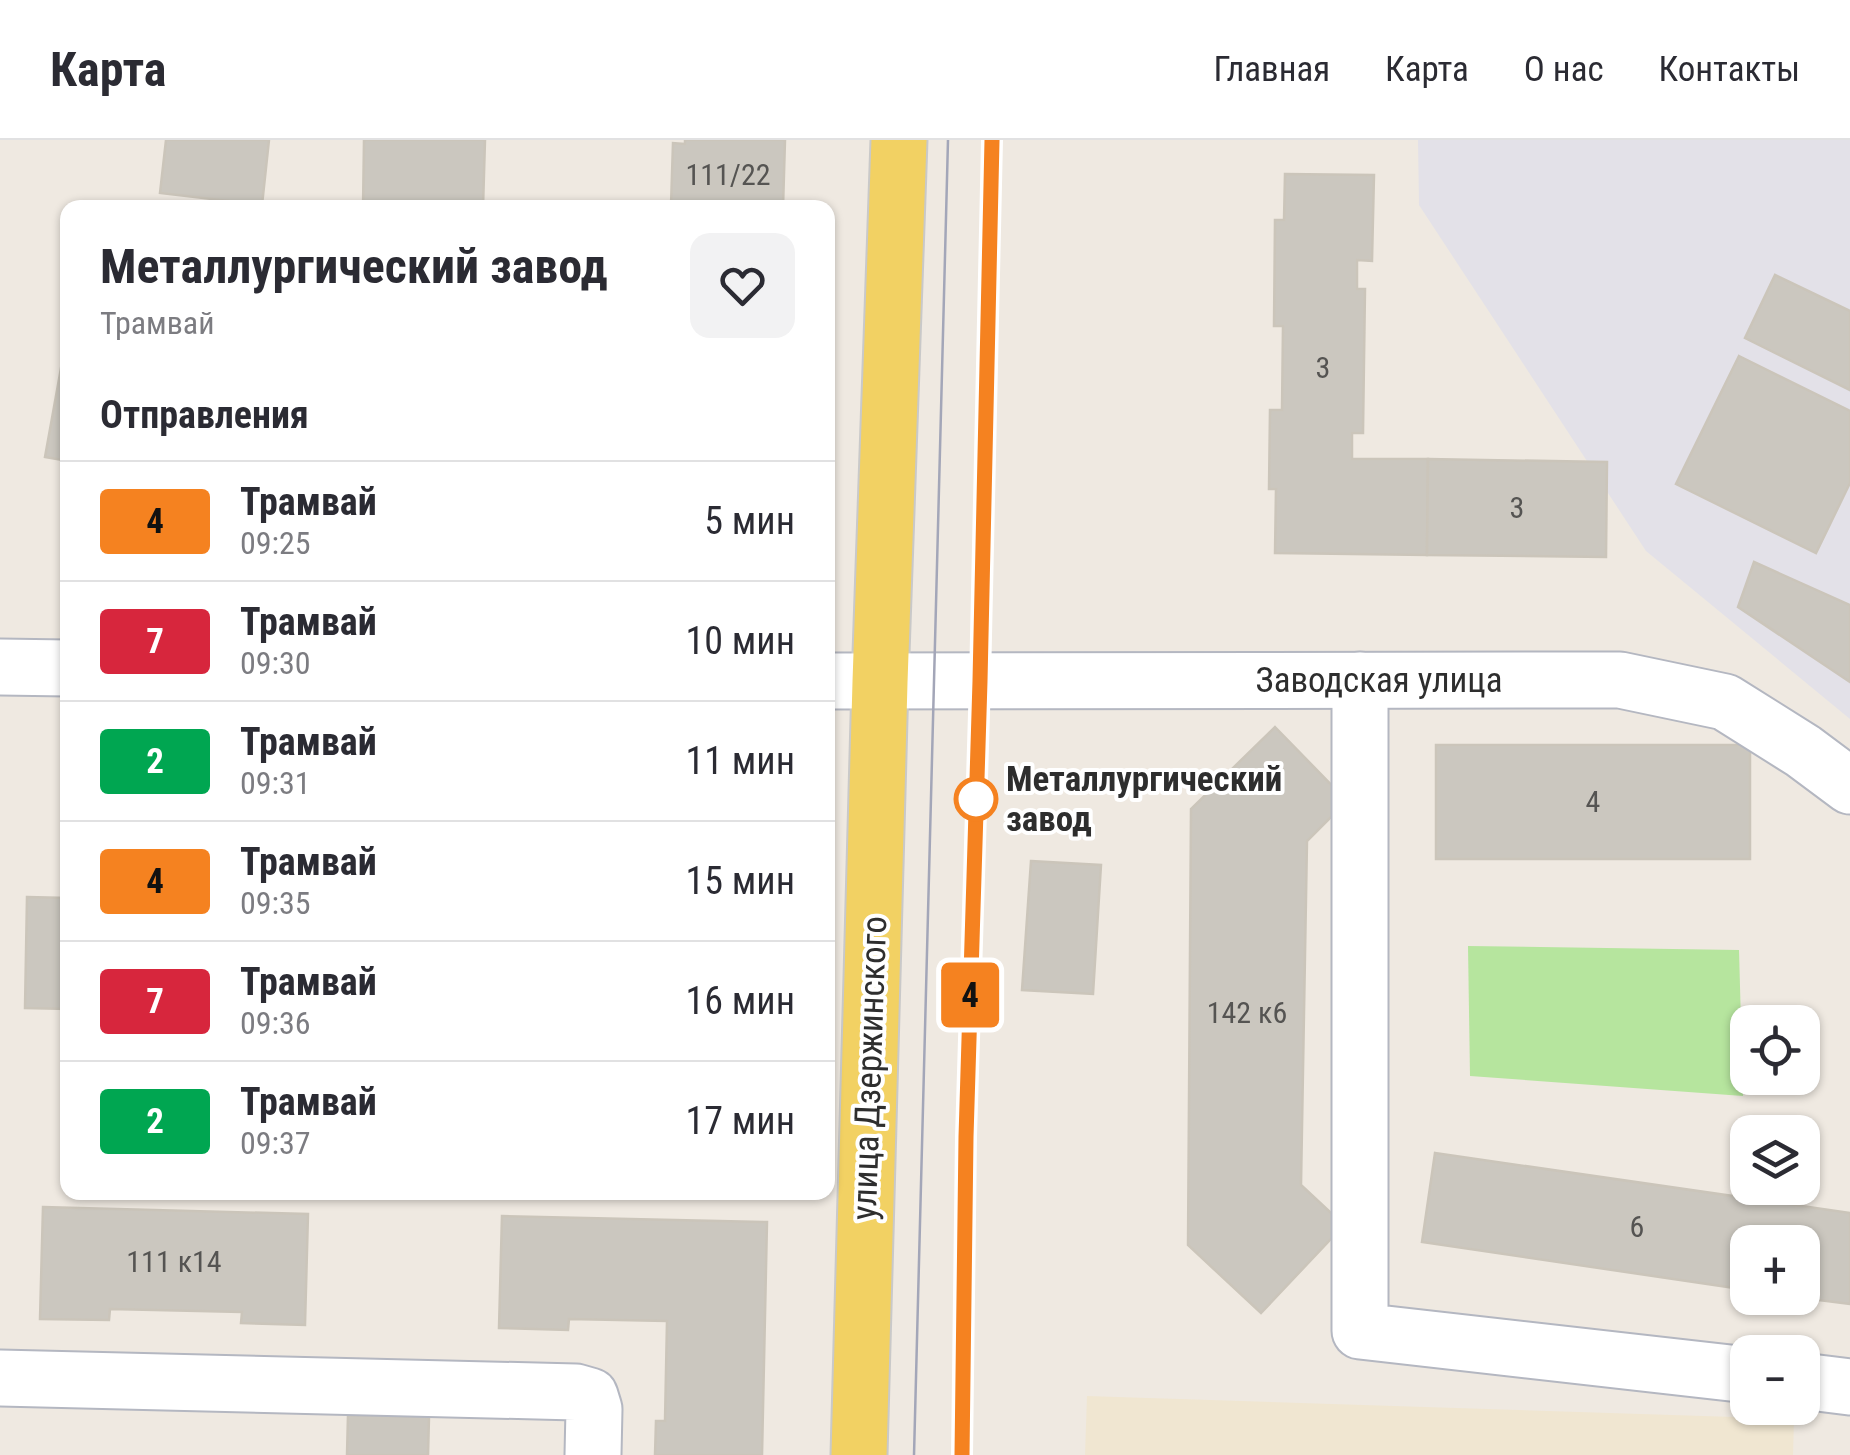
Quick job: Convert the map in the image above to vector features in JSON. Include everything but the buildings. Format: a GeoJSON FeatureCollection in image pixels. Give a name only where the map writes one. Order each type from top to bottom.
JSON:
{"type":"FeatureCollection","features":[{"type":"Feature","properties":{"kind":"main road","name":"улица Дзержинского"},"geometry":{"type":"LineString","coordinates":[[858,1455],[854,681],[900,140]]}},
{"type":"Feature","properties":{"kind":"street"},"geometry":{"type":"LineString","coordinates":[[0,666],[60,668]]}},
{"type":"Feature","properties":{"kind":"street"},"geometry":{"type":"LineString","coordinates":[[1360,680],[1360,1331],[1730,1373]]}},
{"type":"Feature","properties":{"kind":"street","name":"Заводская улица"},"geometry":{"type":"LineString","coordinates":[[854,681],[1620,680],[1725,702],[1850,786]]}},
{"type":"Feature","properties":{"kind":"street"},"geometry":{"type":"LineString","coordinates":[[0,1378],[576,1392],[590,1396],[594,1409],[593,1455]]}},
{"type":"Feature","properties":{"kind":"street"},"geometry":{"type":"LineString","coordinates":[[1820,1383],[1850,1386]]}},
{"type":"Feature","properties":{"kind":"shaded area"},"geometry":{"type":"Polygon","coordinates":[[[1418,140],[1850,140],[1850,719],[1646,551],[1419,205],[1418,140]]]}},
{"type":"Feature","properties":{"kind":"shaded area"},"geometry":{"type":"Polygon","coordinates":[[[1087,1396],[1730,1417],[1730,1425],[1794,1425],[1793,1455],[1085,1455],[1087,1396]]]}},
{"type":"Feature","properties":{"kind":"green space"},"geometry":{"type":"Polygon","coordinates":[[[1468,946],[1739,950],[1741,1005],[1730,1005],[1730,1095],[1743,1096],[1470,1076],[1468,946]]]}},
{"type":"Feature","properties":{"kind":"tram line"},"geometry":{"type":"LineString","coordinates":[[914,1455],[948,140]]}},
{"type":"Feature","properties":{"kind":"tram line"},"geometry":{"type":"LineString","coordinates":[[962,1455],[992,140]]}},
{"type":"Feature","properties":{"kind":"tram line","name":"4"},"geometry":{"type":"LineString","coordinates":[[962,1455],[966,1137],[992,140]]}},
{"type":"Feature","properties":{"kind":"place","name":"Металлургический завод"},"geometry":{"type":"Point","coordinates":[976,799]}}]}
